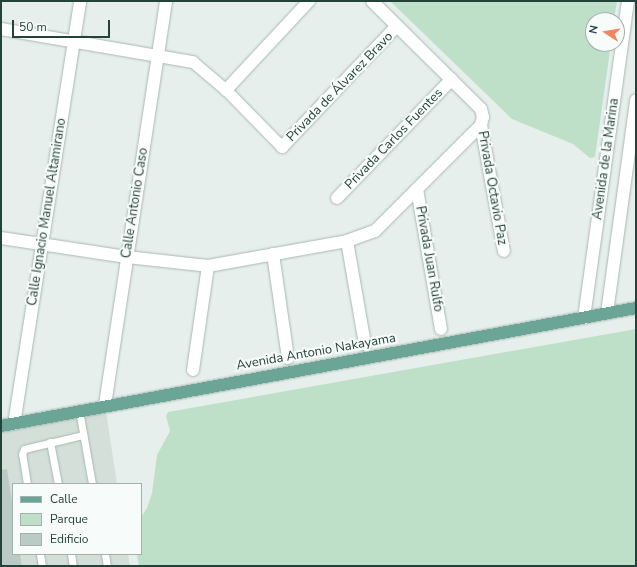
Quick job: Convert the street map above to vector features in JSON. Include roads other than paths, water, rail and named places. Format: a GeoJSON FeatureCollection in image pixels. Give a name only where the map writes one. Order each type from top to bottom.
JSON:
{"type":"FeatureCollection","features":[{"type":"Feature","properties":{"kind":"main road","name":"Avenida Antonio Nakayama"},"geometry":{"type":"LineString","coordinates":[[1,426],[105,405],[636,308]]}},
{"type":"Feature","properties":{"kind":"street","name":"Calle Ignacio Manuel Altamirano"},"geometry":{"type":"LineString","coordinates":[[14,424],[80,1]]}},
{"type":"Feature","properties":{"kind":"street","name":"Calle Antonio Caso"},"geometry":{"type":"LineString","coordinates":[[105,405],[166,1]]}},
{"type":"Feature","properties":{"kind":"street"},"geometry":{"type":"LineString","coordinates":[[226,90],[310,1]]}},
{"type":"Feature","properties":{"kind":"street"},"geometry":{"type":"LineString","coordinates":[[372,1],[452,79]]}},
{"type":"Feature","properties":{"kind":"street","name":"Avenida de la Marina"},"geometry":{"type":"LineString","coordinates":[[584,318],[628,1]]}},
{"type":"Feature","properties":{"kind":"street","name":"Privada de Álvarez Bravo"},"geometry":{"type":"LineString","coordinates":[[282,147],[397,26]]}},
{"type":"Feature","properties":{"kind":"street"},"geometry":{"type":"LineString","coordinates":[[1,29],[74,40],[193,62],[226,90],[282,147]]}},
{"type":"Feature","properties":{"kind":"street","name":"Privada Octavio Paz"},"geometry":{"type":"LineString","coordinates":[[452,79],[481,109],[481,125],[504,251]]}},
{"type":"Feature","properties":{"kind":"street","name":"Privada Carlos Fuentes"},"geometry":{"type":"LineString","coordinates":[[337,198],[452,79]]}},
{"type":"Feature","properties":{"kind":"street","name":"Avenida de la Marina"},"geometry":{"type":"LineString","coordinates":[[607,313],[636,100]]}},
{"type":"Feature","properties":{"kind":"street"},"geometry":{"type":"LineString","coordinates":[[1,238],[127,257],[208,266],[347,241],[375,231],[481,125]]}},
{"type":"Feature","properties":{"kind":"street","name":"Privada Juan Rulfo"},"geometry":{"type":"LineString","coordinates":[[417,189],[441,329]]}},
{"type":"Feature","properties":{"kind":"street"},"geometry":{"type":"LineString","coordinates":[[347,241],[365,344]]}},
{"type":"Feature","properties":{"kind":"street"},"geometry":{"type":"LineString","coordinates":[[273,254],[288,358]]}},
{"type":"Feature","properties":{"kind":"street"},"geometry":{"type":"LineString","coordinates":[[193,370],[208,266]]}},
{"type":"Feature","properties":{"kind":"lane"},"geometry":{"type":"LineString","coordinates":[[79,410],[92,483]]}},
{"type":"Feature","properties":{"kind":"lane"},"geometry":{"type":"LineString","coordinates":[[27,483],[22,451],[26,448],[83,435]]}},
{"type":"Feature","properties":{"kind":"lane"},"geometry":{"type":"LineString","coordinates":[[50,442],[58,483]]}},
{"type":"Feature","properties":{"kind":"lane"},"geometry":{"type":"LineString","coordinates":[[40,555],[42,566]]}},
{"type":"Feature","properties":{"kind":"lane"},"geometry":{"type":"LineString","coordinates":[[71,555],[74,566]]}},
{"type":"Feature","properties":{"kind":"lane"},"geometry":{"type":"LineString","coordinates":[[105,555],[107,566]]}}]}
